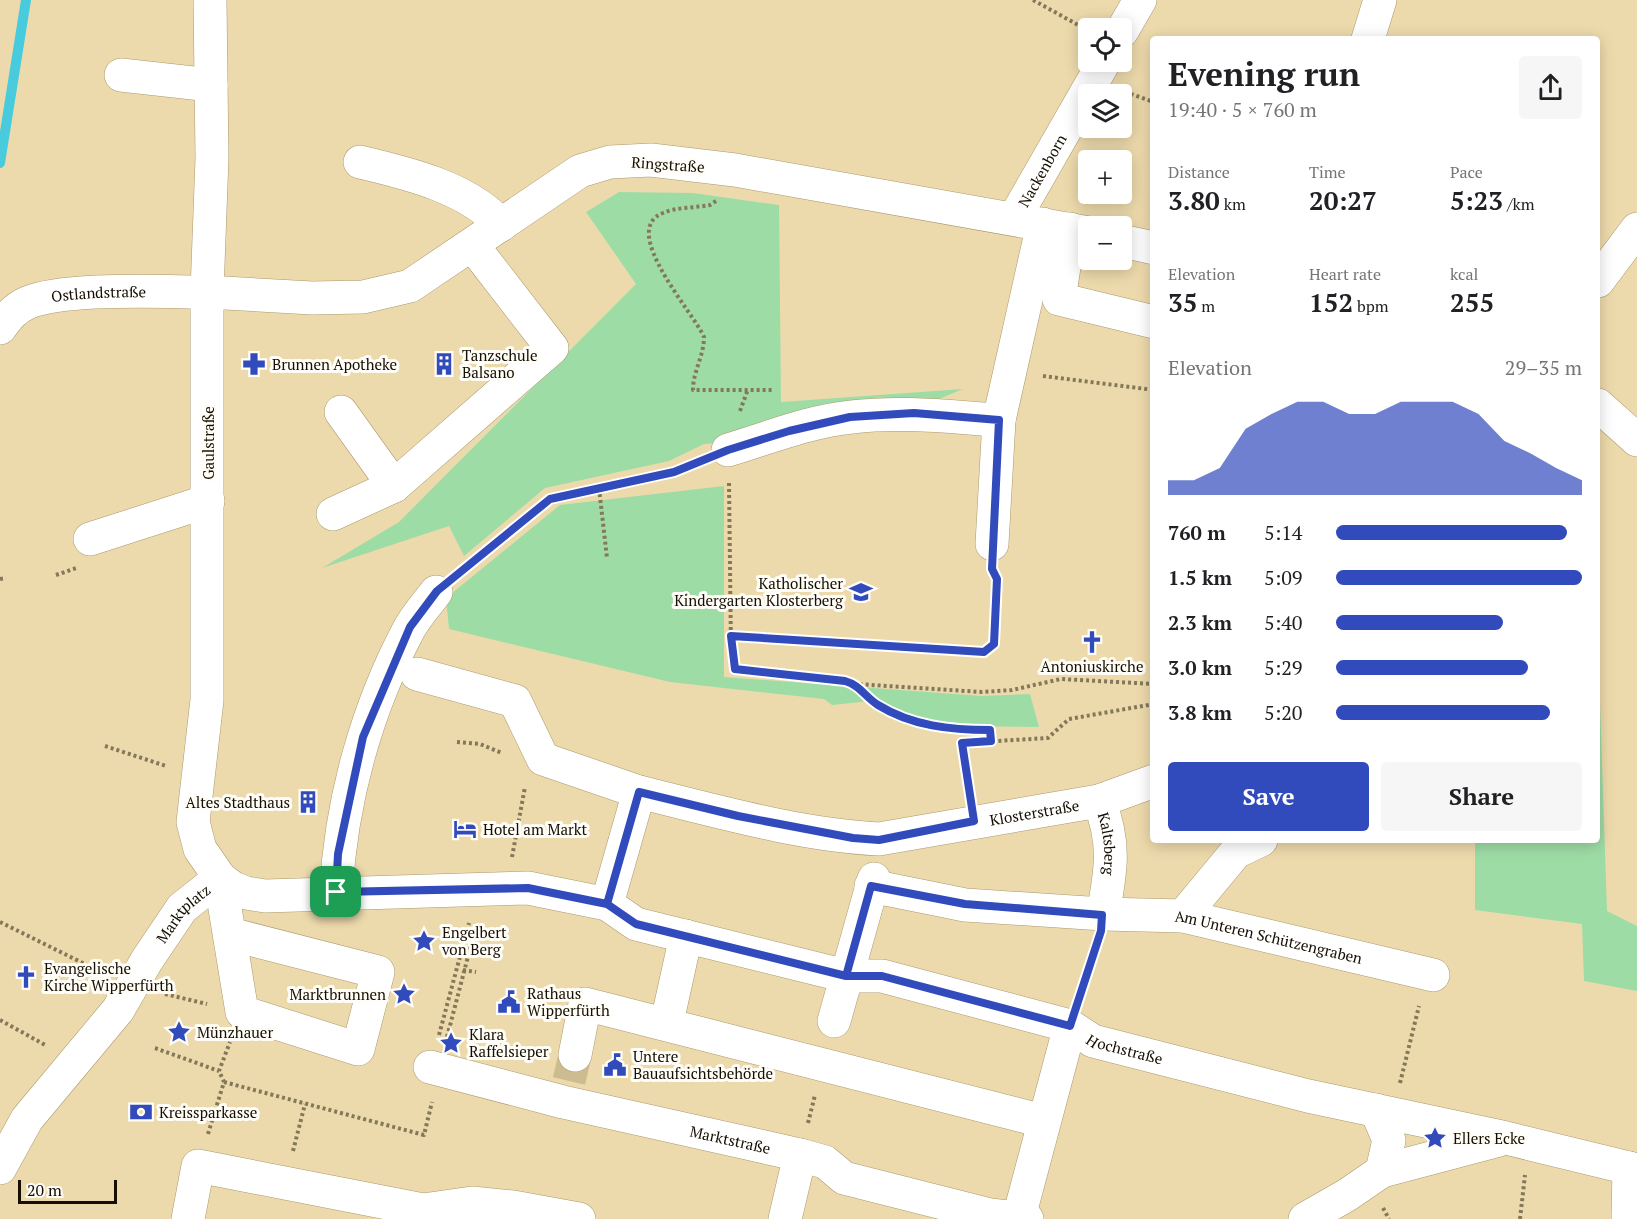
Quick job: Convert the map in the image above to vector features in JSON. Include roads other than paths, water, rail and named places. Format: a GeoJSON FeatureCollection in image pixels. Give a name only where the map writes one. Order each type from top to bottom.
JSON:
{"type":"FeatureCollection","features":[{"type":"Feature","properties":{"kind":"street","name":"Gaulstraße"},"geometry":{"type":"LineString","coordinates":[[210,0],[212,158],[207,292],[207,700],[193,822],[200,849],[220,878]]}},
{"type":"Feature","properties":{"kind":"street"},"geometry":{"type":"LineString","coordinates":[[1130,18],[1140,0]]}},
{"type":"Feature","properties":{"kind":"street"},"geometry":{"type":"LineString","coordinates":[[1369,36],[1380,0]]}},
{"type":"Feature","properties":{"kind":"street","name":"Nackenborn"},"geometry":{"type":"LineString","coordinates":[[1054,226],[1101,72]]}},
{"type":"Feature","properties":{"kind":"street"},"geometry":{"type":"LineString","coordinates":[[121,75],[211,85]]}},
{"type":"Feature","properties":{"kind":"street","name":"Ringstraße"},"geometry":{"type":"LineString","coordinates":[[207,292],[312,298],[363,297],[410,286],[473,246],[580,171],[610,162],[651,160],[735,170],[1054,226]]}},
{"type":"Feature","properties":{"kind":"street"},"geometry":{"type":"LineString","coordinates":[[360,162],[414,175],[487,209],[501,225]]}},
{"type":"Feature","properties":{"kind":"street"},"geometry":{"type":"LineString","coordinates":[[1054,226],[1059,299],[1150,321]]}},
{"type":"Feature","properties":{"kind":"street"},"geometry":{"type":"LineString","coordinates":[[992,544],[999,420],[1054,226]]}},
{"type":"Feature","properties":{"kind":"street"},"geometry":{"type":"LineString","coordinates":[[1600,278],[1637,229]]}},
{"type":"Feature","properties":{"kind":"street"},"geometry":{"type":"LineString","coordinates":[[1132,243],[1150,247]]}},
{"type":"Feature","properties":{"kind":"street"},"geometry":{"type":"LineString","coordinates":[[333,514],[394,486],[552,348],[473,246]]}},
{"type":"Feature","properties":{"kind":"street","name":"Ostlandstraße"},"geometry":{"type":"LineString","coordinates":[[0,328],[12,312],[28,303],[54,296],[207,292]]}},
{"type":"Feature","properties":{"kind":"street"},"geometry":{"type":"LineString","coordinates":[[1600,407],[1637,440]]}},
{"type":"Feature","properties":{"kind":"street"},"geometry":{"type":"LineString","coordinates":[[341,412],[394,486]]}},
{"type":"Feature","properties":{"kind":"street"},"geometry":{"type":"LineString","coordinates":[[728,450],[789,431],[850,417],[914,413],[999,420]]}},
{"type":"Feature","properties":{"kind":"street"},"geometry":{"type":"LineString","coordinates":[[90,539],[208,501]]}},
{"type":"Feature","properties":{"kind":"street"},"geometry":{"type":"LineString","coordinates":[[336,892],[338,854],[363,737],[410,627],[436,592]]}},
{"type":"Feature","properties":{"kind":"street","name":"Klosterstraße"},"geometry":{"type":"LineString","coordinates":[[417,674],[515,701],[543,759],[639,792],[738,816],[853,838],[879,840],[974,821],[1100,801],[1150,782]]}},
{"type":"Feature","properties":{"kind":"street"},"geometry":{"type":"LineString","coordinates":[[607,904],[639,792]]}},
{"type":"Feature","properties":{"kind":"street","name":"Kaltsberg"},"geometry":{"type":"LineString","coordinates":[[1100,801],[1109,825],[1112,864],[1102,915]]}},
{"type":"Feature","properties":{"kind":"street"},"geometry":{"type":"LineString","coordinates":[[1183,916],[1236,852],[1255,843]]}},
{"type":"Feature","properties":{"kind":"street"},"geometry":{"type":"LineString","coordinates":[[220,878],[242,1012],[358,1049],[378,972],[230,934]]}},
{"type":"Feature","properties":{"kind":"street","name":"Marktplatz"},"geometry":{"type":"LineString","coordinates":[[0,1168],[27,1119],[77,1063],[118,1010],[182,908],[220,878],[232,888],[265,896],[479,888]]}},
{"type":"Feature","properties":{"kind":"street","name":"Am Unteren Schützengraben"},"geometry":{"type":"LineString","coordinates":[[846,976],[873,882],[965,904],[1102,915],[1183,916],[1430,974]]}},
{"type":"Feature","properties":{"kind":"street","name":"Hochstraße"},"geometry":{"type":"LineString","coordinates":[[479,888],[528,888],[607,904],[636,924],[846,976],[882,976],[1070,1026],[1093,1041],[1308,1096],[1633,1169]]}},
{"type":"Feature","properties":{"kind":"street"},"geometry":{"type":"LineString","coordinates":[[669,1013],[686,936]]}},
{"type":"Feature","properties":{"kind":"street"},"geometry":{"type":"LineString","coordinates":[[828,1045],[846,976]]}},
{"type":"Feature","properties":{"kind":"street"},"geometry":{"type":"LineString","coordinates":[[569,1079],[585,1004],[828,1045],[1043,1121]]}},
{"type":"Feature","properties":{"kind":"street"},"geometry":{"type":"LineString","coordinates":[[1023,1218],[1043,1121],[1070,1026]]}},
{"type":"Feature","properties":{"kind":"street","name":"Marktstraße"},"geometry":{"type":"LineString","coordinates":[[441,1060],[569,1079],[825,1162],[844,1178],[990,1215],[1023,1218]]}},
{"type":"Feature","properties":{"kind":"street"},"geometry":{"type":"LineString","coordinates":[[1376,1110],[1389,1140],[1382,1171]]}},
{"type":"Feature","properties":{"kind":"street"},"geometry":{"type":"LineString","coordinates":[[1305,1219],[1347,1196],[1382,1171],[1517,1142]]}},
{"type":"Feature","properties":{"kind":"street"},"geometry":{"type":"LineString","coordinates":[[784,1219],[800,1155]]}},
{"type":"Feature","properties":{"kind":"street"},"geometry":{"type":"LineString","coordinates":[[188,1219],[198,1166],[423,1209],[472,1203],[513,1207],[579,1219]]}},
{"type":"Feature","properties":{"kind":"street"},"geometry":{"type":"LineString","coordinates":[[1628,1219],[1633,1169]]}},
{"type":"Feature","properties":{"kind":"waterway"},"geometry":{"type":"LineString","coordinates":[[0,163],[26,0]]}},
{"type":"Feature","properties":{"kind":"tunnel"},"geometry":{"type":"LineString","coordinates":[[569,1081],[575,1055]]}},
{"type":"Feature","properties":{"kind":"place","name":"Brunnen Apotheke"},"geometry":{"type":"Point","coordinates":[254,364]}},
{"type":"Feature","properties":{"kind":"place","name":"Tanzschule Balsano"},"geometry":{"type":"Point","coordinates":[444,364]}},
{"type":"Feature","properties":{"kind":"place","name":"Katholischer Kindergarten Klosterberg"},"geometry":{"type":"Point","coordinates":[861,592]}},
{"type":"Feature","properties":{"kind":"place","name":"Antoniuskirche"},"geometry":{"type":"Point","coordinates":[1092,642]}},
{"type":"Feature","properties":{"kind":"place","name":"Altes Stadthaus"},"geometry":{"type":"Point","coordinates":[308,802]}},
{"type":"Feature","properties":{"kind":"place","name":"Hotel am Markt"},"geometry":{"type":"Point","coordinates":[465,829]}},
{"type":"Feature","properties":{"kind":"place","name":"Engelbert von Berg"},"geometry":{"type":"Point","coordinates":[424,941]}},
{"type":"Feature","properties":{"kind":"place","name":"Evangelische Kirche Wipperfürth"},"geometry":{"type":"Point","coordinates":[26,977]}},
{"type":"Feature","properties":{"kind":"place","name":"Marktbrunnen"},"geometry":{"type":"Point","coordinates":[404,994]}},
{"type":"Feature","properties":{"kind":"place","name":"Rathaus Wipperfürth"},"geometry":{"type":"Point","coordinates":[509,1002]}},
{"type":"Feature","properties":{"kind":"place","name":"Münzhauer"},"geometry":{"type":"Point","coordinates":[179,1032]}},
{"type":"Feature","properties":{"kind":"place","name":"Klara Raffelsieper"},"geometry":{"type":"Point","coordinates":[451,1043]}},
{"type":"Feature","properties":{"kind":"place","name":"Untere Bauaufsichtsbehörde"},"geometry":{"type":"Point","coordinates":[615,1065]}},
{"type":"Feature","properties":{"kind":"place","name":"Kreissparkasse"},"geometry":{"type":"Point","coordinates":[141,1112]}},
{"type":"Feature","properties":{"kind":"place","name":"Ellers Ecke"},"geometry":{"type":"Point","coordinates":[1435,1138]}}]}
